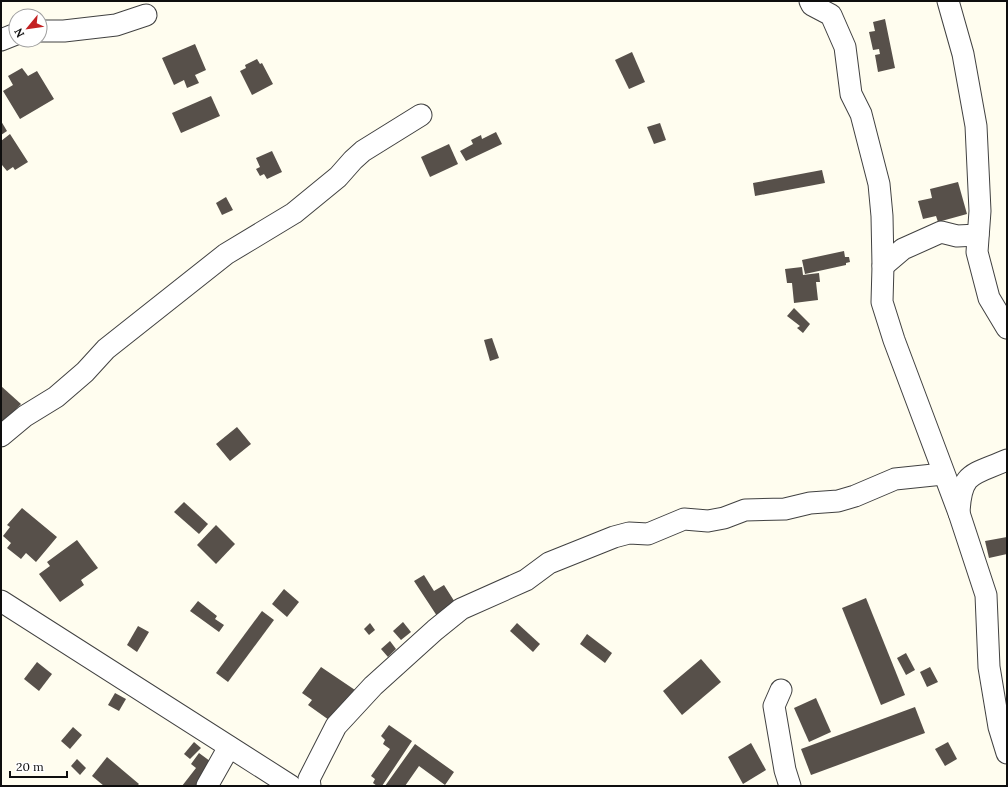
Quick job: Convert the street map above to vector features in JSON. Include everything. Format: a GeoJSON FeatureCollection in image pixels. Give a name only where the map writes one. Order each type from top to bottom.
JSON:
{"type":"FeatureCollection","features":[{"type":"Feature","properties":{"kind":"street"},"geometry":{"type":"LineString","coordinates":[[810,1],[812,5],[831,15],[845,47],[851,94],[861,114],[879,184],[882,216],[882,302],[942,470],[959,513],[986,595],[989,667],[999,727],[1007,753]]}},
{"type":"Feature","properties":{"kind":"street"},"geometry":{"type":"LineString","coordinates":[[948,1],[963,54],[976,126],[980,211],[977,252],[989,298],[1007,328]]}},
{"type":"Feature","properties":{"kind":"street"},"geometry":{"type":"LineString","coordinates":[[48,31],[64,31],[116,25],[146,15]]}},
{"type":"Feature","properties":{"kind":"street"},"geometry":{"type":"LineString","coordinates":[[1,436],[25,416],[56,397],[85,372],[106,349],[226,254],[299,209],[338,177],[363,151],[421,114]]}},
{"type":"Feature","properties":{"kind":"street"},"geometry":{"type":"LineString","coordinates":[[883,266],[903,249],[941,232],[958,236],[978,235]]}},
{"type":"Feature","properties":{"kind":"street"},"geometry":{"type":"LineString","coordinates":[[959,513],[960,492],[968,477],[1007,460]]}},
{"type":"Feature","properties":{"kind":"street"},"geometry":{"type":"LineString","coordinates":[[1,601],[229,747],[302,784],[336,726],[373,686],[435,630],[462,610],[526,580],[550,563],[614,537],[629,533],[648,534],[684,520],[708,521],[724,518],[745,510],[784,509],[810,503],[838,501],[855,496],[895,479],[942,470],[968,477]]}},
{"type":"Feature","properties":{"kind":"street"},"geometry":{"type":"LineString","coordinates":[[781,690],[774,706],[785,770],[790,786]]}},
{"type":"Feature","properties":{"kind":"street"},"geometry":{"type":"LineString","coordinates":[[207,786],[229,747]]}},
{"type":"Feature","properties":{"kind":"building"},"geometry":{"type":"Polygon","coordinates":[[[885,19],[895,68],[878,72],[875,55],[880,54],[879,49],[873,50],[869,32],[875,31],[873,22],[885,19]]]}},
{"type":"Feature","properties":{"kind":"building"},"geometry":{"type":"Polygon","coordinates":[[[195,44],[206,70],[195,75],[199,83],[187,88],[184,80],[174,85],[162,58],[195,44]]]}},
{"type":"Feature","properties":{"kind":"building"},"geometry":{"type":"Polygon","coordinates":[[[632,52],[645,82],[629,89],[615,60],[632,52]]]}},
{"type":"Feature","properties":{"kind":"building"},"geometry":{"type":"Polygon","coordinates":[[[257,59],[260,64],[262,63],[273,84],[252,95],[240,71],[246,68],[245,65],[257,59]]]}},
{"type":"Feature","properties":{"kind":"building"},"geometry":{"type":"Polygon","coordinates":[[[22,68],[28,76],[37,71],[54,99],[20,119],[3,91],[13,85],[8,76],[22,68]]]}},
{"type":"Feature","properties":{"kind":"building"},"geometry":{"type":"Polygon","coordinates":[[[211,96],[220,116],[181,133],[172,113],[211,96]]]}},
{"type":"Feature","properties":{"kind":"building"},"geometry":{"type":"Polygon","coordinates":[[[1,121],[7,131],[1,135],[1,121]]]}},
{"type":"Feature","properties":{"kind":"building"},"geometry":{"type":"Polygon","coordinates":[[[660,123],[666,140],[654,144],[647,127],[660,123]]]}},
{"type":"Feature","properties":{"kind":"building"},"geometry":{"type":"Polygon","coordinates":[[[496,132],[502,144],[466,161],[460,151],[473,144],[471,140],[481,135],[482,139],[496,132]]]}},
{"type":"Feature","properties":{"kind":"building"},"geometry":{"type":"Polygon","coordinates":[[[10,134],[28,162],[15,170],[13,167],[7,171],[2,165],[1,166],[1,141],[10,134]]]}},
{"type":"Feature","properties":{"kind":"building"},"geometry":{"type":"Polygon","coordinates":[[[449,144],[458,164],[430,177],[421,157],[449,144]]]}},
{"type":"Feature","properties":{"kind":"building"},"geometry":{"type":"Polygon","coordinates":[[[272,151],[282,172],[267,179],[264,174],[260,176],[256,169],[260,167],[256,158],[272,151]]]}},
{"type":"Feature","properties":{"kind":"building"},"geometry":{"type":"Polygon","coordinates":[[[822,170],[825,183],[755,196],[753,183],[822,170]]]}},
{"type":"Feature","properties":{"kind":"building"},"geometry":{"type":"Polygon","coordinates":[[[958,182],[967,214],[938,222],[936,216],[923,219],[918,201],[932,198],[930,189],[958,182]]]}},
{"type":"Feature","properties":{"kind":"building"},"geometry":{"type":"Polygon","coordinates":[[[226,197],[233,210],[222,215],[216,203],[226,197]]]}},
{"type":"Feature","properties":{"kind":"building"},"geometry":{"type":"Polygon","coordinates":[[[844,251],[845,257],[849,257],[850,262],[846,263],[846,265],[805,274],[802,260],[844,251]]]}},
{"type":"Feature","properties":{"kind":"building"},"geometry":{"type":"Polygon","coordinates":[[[802,267],[803,275],[819,273],[820,282],[816,282],[818,300],[794,303],[792,283],[787,283],[785,269],[802,267]]]}},
{"type":"Feature","properties":{"kind":"building"},"geometry":{"type":"Polygon","coordinates":[[[794,308],[810,324],[803,333],[797,328],[800,326],[787,316],[794,308]]]}},
{"type":"Feature","properties":{"kind":"building"},"geometry":{"type":"Polygon","coordinates":[[[492,338],[499,358],[490,361],[484,340],[492,338]]]}},
{"type":"Feature","properties":{"kind":"building"},"geometry":{"type":"Polygon","coordinates":[[[1,386],[21,404],[1,425],[1,386]]]}},
{"type":"Feature","properties":{"kind":"building"},"geometry":{"type":"Polygon","coordinates":[[[237,427],[251,444],[230,461],[216,444],[237,427]]]}},
{"type":"Feature","properties":{"kind":"building"},"geometry":{"type":"Polygon","coordinates":[[[184,502],[208,524],[199,534],[174,512],[184,502]]]}},
{"type":"Feature","properties":{"kind":"building"},"geometry":{"type":"Polygon","coordinates":[[[22,508],[57,537],[36,562],[26,553],[21,559],[7,548],[11,543],[3,536],[10,527],[7,525],[22,508]]]}},
{"type":"Feature","properties":{"kind":"building"},"geometry":{"type":"Polygon","coordinates":[[[216,525],[235,544],[216,564],[197,545],[216,525]]]}},
{"type":"Feature","properties":{"kind":"building"},"geometry":{"type":"Polygon","coordinates":[[[1007,537],[1007,554],[989,558],[985,541],[1007,537]]]}},
{"type":"Feature","properties":{"kind":"building"},"geometry":{"type":"Polygon","coordinates":[[[77,540],[98,568],[81,580],[84,585],[60,602],[39,574],[50,566],[47,562],[77,540]]]}},
{"type":"Feature","properties":{"kind":"building"},"geometry":{"type":"Polygon","coordinates":[[[424,575],[434,591],[444,585],[458,607],[439,619],[414,581],[424,575]]]}},
{"type":"Feature","properties":{"kind":"building"},"geometry":{"type":"Polygon","coordinates":[[[284,589],[299,602],[287,617],[272,604],[284,589]]]}},
{"type":"Feature","properties":{"kind":"building"},"geometry":{"type":"Polygon","coordinates":[[[866,598],[905,695],[881,705],[842,608],[866,598]]]}},
{"type":"Feature","properties":{"kind":"building"},"geometry":{"type":"Polygon","coordinates":[[[198,601],[217,616],[215,619],[224,625],[219,632],[190,611],[198,601]]]}},
{"type":"Feature","properties":{"kind":"building"},"geometry":{"type":"Polygon","coordinates":[[[262,611],[274,620],[228,682],[216,673],[262,611]]]}},
{"type":"Feature","properties":{"kind":"building"},"geometry":{"type":"Polygon","coordinates":[[[403,622],[411,632],[401,640],[393,631],[403,622]]]}},
{"type":"Feature","properties":{"kind":"building"},"geometry":{"type":"Polygon","coordinates":[[[370,623],[375,630],[369,635],[364,629],[370,623]]]}},
{"type":"Feature","properties":{"kind":"building"},"geometry":{"type":"Polygon","coordinates":[[[517,623],[540,644],[533,652],[510,631],[517,623]]]}},
{"type":"Feature","properties":{"kind":"building"},"geometry":{"type":"Polygon","coordinates":[[[138,626],[149,632],[137,652],[127,645],[138,626]]]}},
{"type":"Feature","properties":{"kind":"building"},"geometry":{"type":"Polygon","coordinates":[[[587,634],[612,653],[605,663],[580,644],[587,634]]]}},
{"type":"Feature","properties":{"kind":"building"},"geometry":{"type":"Polygon","coordinates":[[[390,641],[396,649],[388,657],[381,649],[390,641]]]}},
{"type":"Feature","properties":{"kind":"building"},"geometry":{"type":"Polygon","coordinates":[[[906,653],[915,670],[906,675],[897,658],[906,653]]]}},
{"type":"Feature","properties":{"kind":"building"},"geometry":{"type":"Polygon","coordinates":[[[701,659],[721,682],[682,715],[663,691],[701,659]]]}},
{"type":"Feature","properties":{"kind":"building"},"geometry":{"type":"Polygon","coordinates":[[[37,662],[52,674],[39,691],[24,679],[37,662]]]}},
{"type":"Feature","properties":{"kind":"building"},"geometry":{"type":"Polygon","coordinates":[[[321,667],[355,690],[335,719],[329,720],[308,705],[312,700],[302,693],[321,667]]]}},
{"type":"Feature","properties":{"kind":"building"},"geometry":{"type":"Polygon","coordinates":[[[930,667],[938,682],[927,687],[920,672],[930,667]]]}},
{"type":"Feature","properties":{"kind":"building"},"geometry":{"type":"Polygon","coordinates":[[[115,693],[126,699],[119,711],[108,705],[115,693]]]}},
{"type":"Feature","properties":{"kind":"building"},"geometry":{"type":"Polygon","coordinates":[[[816,698],[831,732],[809,742],[794,708],[816,698]]]}},
{"type":"Feature","properties":{"kind":"building"},"geometry":{"type":"Polygon","coordinates":[[[915,707],[925,733],[811,775],[801,749],[915,707]]]}},
{"type":"Feature","properties":{"kind":"building"},"geometry":{"type":"Polygon","coordinates":[[[389,725],[412,741],[382,786],[377,786],[373,783],[375,779],[371,776],[390,749],[383,744],[385,740],[381,736],[389,725]]]}},
{"type":"Feature","properties":{"kind":"building"},"geometry":{"type":"Polygon","coordinates":[[[73,727],[82,735],[70,749],[61,741],[73,727]]]}},
{"type":"Feature","properties":{"kind":"building"},"geometry":{"type":"Polygon","coordinates":[[[194,742],[201,748],[190,759],[184,754],[194,742]]]}},
{"type":"Feature","properties":{"kind":"building"},"geometry":{"type":"Polygon","coordinates":[[[948,742],[957,759],[945,766],[935,749],[948,742]]]}},
{"type":"Feature","properties":{"kind":"building"},"geometry":{"type":"Polygon","coordinates":[[[751,743],[766,770],[743,784],[728,757],[751,743]]]}},
{"type":"Feature","properties":{"kind":"building"},"geometry":{"type":"Polygon","coordinates":[[[415,744],[454,772],[445,785],[419,766],[405,786],[385,786],[415,744]]]}},
{"type":"Feature","properties":{"kind":"building"},"geometry":{"type":"Polygon","coordinates":[[[199,753],[214,764],[198,786],[182,786],[196,768],[191,764],[199,753]]]}},
{"type":"Feature","properties":{"kind":"building"},"geometry":{"type":"Polygon","coordinates":[[[107,757],[139,784],[137,786],[104,786],[92,776],[107,757]]]}},
{"type":"Feature","properties":{"kind":"building"},"geometry":{"type":"Polygon","coordinates":[[[77,759],[86,768],[80,775],[71,766],[77,759]]]}}]}
